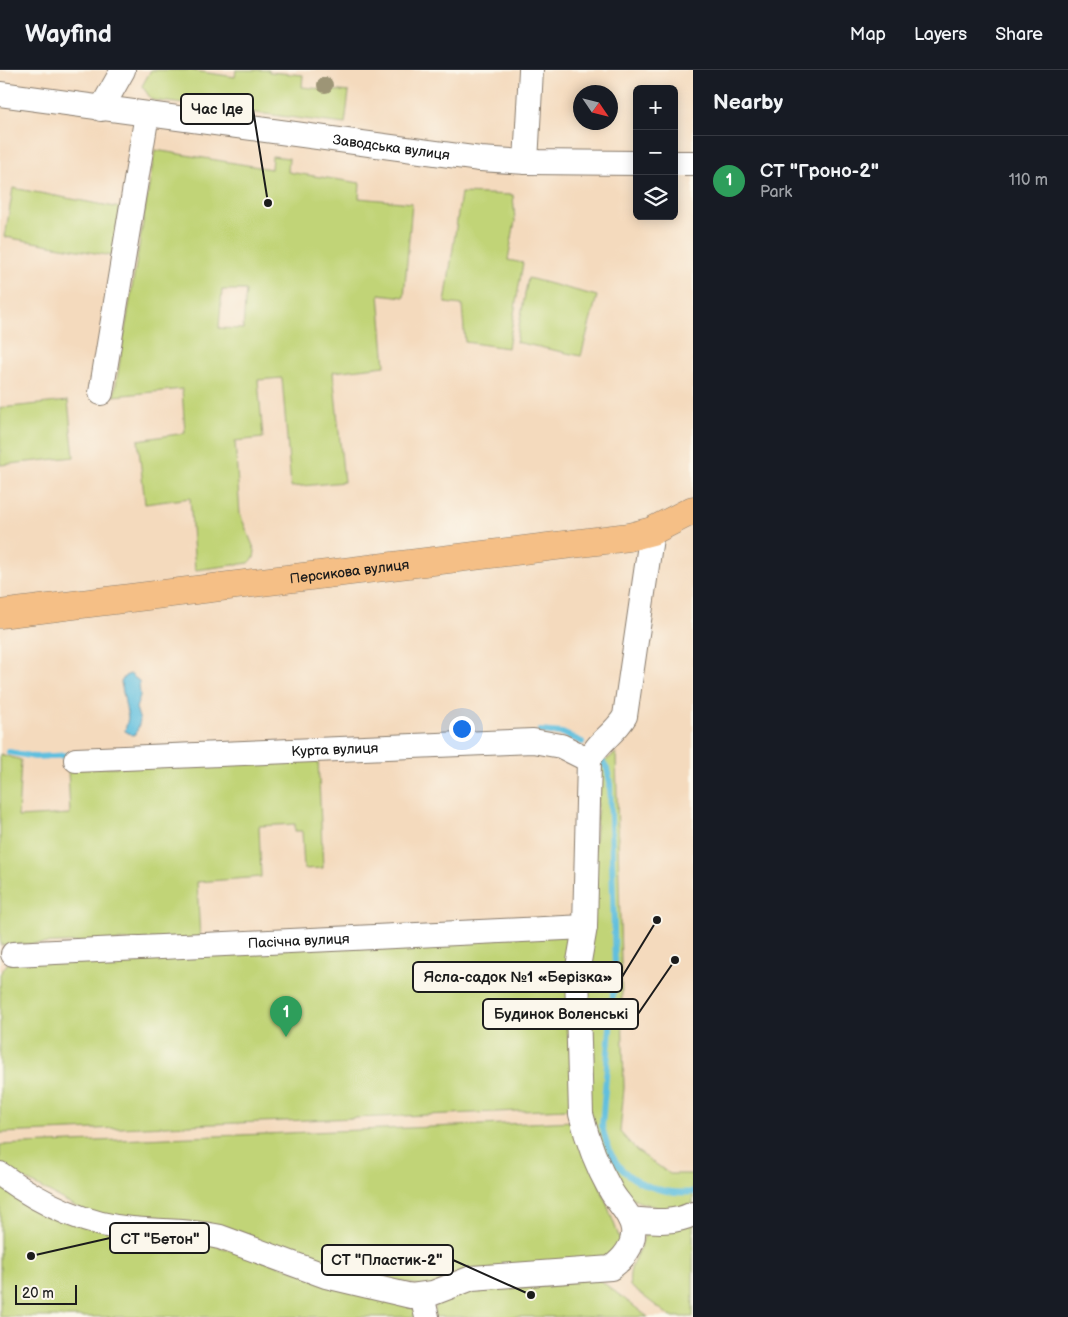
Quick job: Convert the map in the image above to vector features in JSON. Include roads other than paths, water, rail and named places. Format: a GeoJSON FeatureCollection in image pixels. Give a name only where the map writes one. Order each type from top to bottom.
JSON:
{"type":"FeatureCollection","features":[{"type":"Feature","properties":{"kind":"main road","name":"Персикова вулиця"},"geometry":{"type":"LineString","coordinates":[[0,614],[629,537],[652,531],[693,510]]}},
{"type":"Feature","properties":{"kind":"street"},"geometry":{"type":"LineString","coordinates":[[101,108],[123,70]]}},
{"type":"Feature","properties":{"kind":"street"},"geometry":{"type":"LineString","coordinates":[[526,162],[531,70]]}},
{"type":"Feature","properties":{"kind":"street","name":"Заводська вулиця"},"geometry":{"type":"LineString","coordinates":[[0,94],[440,155],[526,162],[633,163]]}},
{"type":"Feature","properties":{"kind":"street"},"geometry":{"type":"LineString","coordinates":[[101,393],[147,114]]}},
{"type":"Feature","properties":{"kind":"street"},"geometry":{"type":"LineString","coordinates":[[678,163],[693,163]]}},
{"type":"Feature","properties":{"kind":"street"},"geometry":{"type":"LineString","coordinates":[[0,1174],[36,1198],[76,1217],[104,1226],[202,1233],[220,1237],[326,1276],[396,1293],[425,1306],[472,1278],[612,1268],[625,1255],[631,1244],[633,1231],[630,1219],[609,1188],[585,1132],[581,1114],[577,973],[585,928],[589,760],[593,752],[615,731],[625,716],[652,531]]}},
{"type":"Feature","properties":{"kind":"street","name":"Курта вулиця"},"geometry":{"type":"LineString","coordinates":[[76,760],[533,741],[561,746],[589,760]]}},
{"type":"Feature","properties":{"kind":"street","name":"Пасічна вулиця"},"geometry":{"type":"LineString","coordinates":[[13,954],[585,928]]}},
{"type":"Feature","properties":{"kind":"street"},"geometry":{"type":"LineString","coordinates":[[630,1219],[662,1222],[675,1221],[693,1214]]}},
{"type":"Feature","properties":{"kind":"water"},"geometry":{"type":"Polygon","coordinates":[[[130,674],[139,681],[140,696],[136,708],[140,721],[136,734],[132,735],[125,731],[128,718],[121,682],[125,676],[130,674]]]}},
{"type":"Feature","properties":{"kind":"waterway"},"geometry":{"type":"LineString","coordinates":[[540,731],[562,733],[582,742]]}},
{"type":"Feature","properties":{"kind":"waterway"},"geometry":{"type":"LineString","coordinates":[[9,752],[35,757],[73,755]]}},
{"type":"Feature","properties":{"kind":"waterway"},"geometry":{"type":"LineString","coordinates":[[601,759],[607,769],[610,782],[615,968],[602,1126],[613,1158],[631,1177],[650,1187],[661,1190],[683,1193],[693,1192]]}},
{"type":"Feature","properties":{"kind":"place","name":"Час Іде"},"geometry":{"type":"Point","coordinates":[268,203]}},
{"type":"Feature","properties":{"kind":"place","name":"Ясла-садок №1 «Берізка»"},"geometry":{"type":"Point","coordinates":[657,920]}},
{"type":"Feature","properties":{"kind":"place","name":"Будинок Воленські"},"geometry":{"type":"Point","coordinates":[675,960]}},
{"type":"Feature","properties":{"kind":"place","name":"СТ \"Гроно-2\""},"geometry":{"type":"Point","coordinates":[286,1037]}},
{"type":"Feature","properties":{"kind":"place","name":"СТ \"Бетон\""},"geometry":{"type":"Point","coordinates":[31,1256]}},
{"type":"Feature","properties":{"kind":"place","name":"СТ \"Пластик-2\""},"geometry":{"type":"Point","coordinates":[531,1295]}}]}
